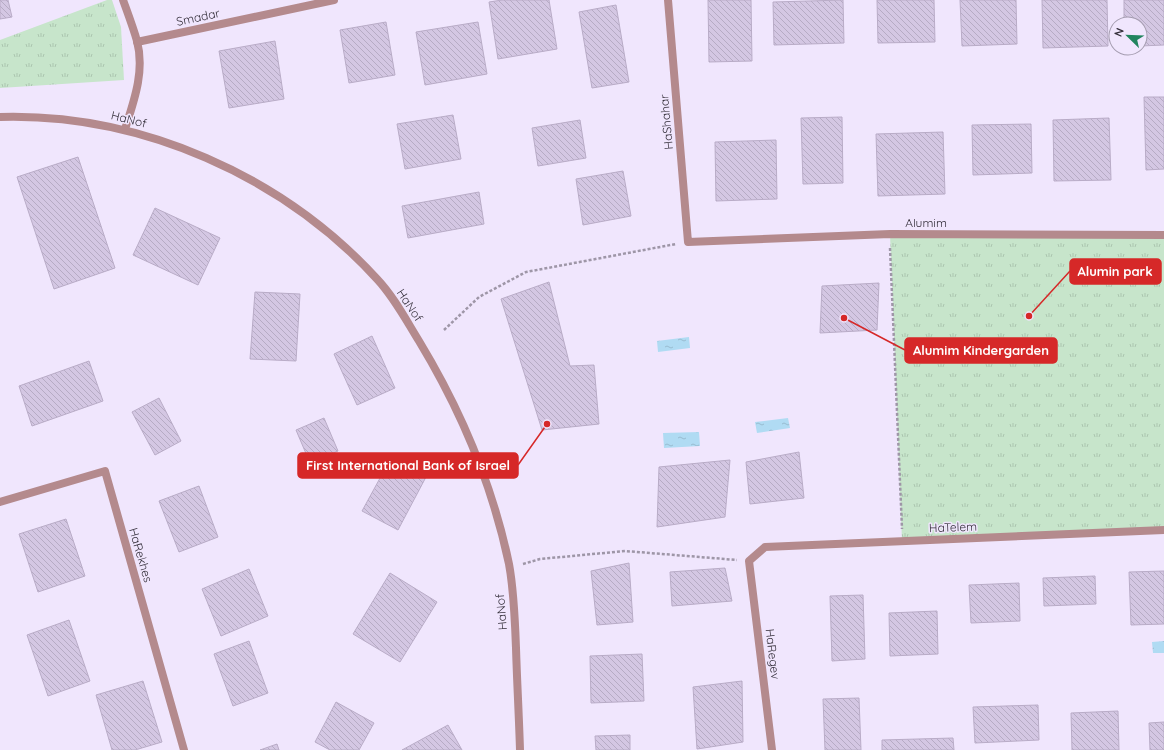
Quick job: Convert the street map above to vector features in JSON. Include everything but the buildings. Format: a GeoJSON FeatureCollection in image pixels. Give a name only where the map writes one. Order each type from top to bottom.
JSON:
{"type":"FeatureCollection","features":[{"type":"Feature","properties":{"kind":"street"},"geometry":{"type":"LineString","coordinates":[[123,0],[138,42],[140,67],[134,100],[125,129]]}},
{"type":"Feature","properties":{"kind":"street","name":"Smadar"},"geometry":{"type":"LineString","coordinates":[[138,42],[334,0]]}},
{"type":"Feature","properties":{"kind":"street","name":"HaShahar"},"geometry":{"type":"LineString","coordinates":[[668,0],[688,242]]}},
{"type":"Feature","properties":{"kind":"street","name":"HaNof"},"geometry":{"type":"LineString","coordinates":[[0,116],[29,116],[77,120],[125,129],[175,145],[238,173],[282,198],[330,233],[379,281],[404,316],[447,389],[472,442],[497,511],[510,567],[515,622],[520,750]]}},
{"type":"Feature","properties":{"kind":"street","name":"Alumim"},"geometry":{"type":"LineString","coordinates":[[688,242],[890,234],[1164,234]]}},
{"type":"Feature","properties":{"kind":"street","name":"HaRekhes"},"geometry":{"type":"LineString","coordinates":[[0,502],[105,471],[184,750]]}},
{"type":"Feature","properties":{"kind":"street","name":"HaTelem"},"geometry":{"type":"LineString","coordinates":[[749,561],[765,547],[1164,530]]}},
{"type":"Feature","properties":{"kind":"street","name":"HaRegev"},"geometry":{"type":"LineString","coordinates":[[749,561],[772,750]]}},
{"type":"Feature","properties":{"kind":"path"},"geometry":{"type":"LineString","coordinates":[[890,234],[902,541]]}},
{"type":"Feature","properties":{"kind":"path"},"geometry":{"type":"LineString","coordinates":[[444,330],[479,297],[526,272],[688,242]]}},
{"type":"Feature","properties":{"kind":"path"},"geometry":{"type":"LineString","coordinates":[[510,567],[540,559],[625,551],[749,561]]}},
{"type":"Feature","properties":{"kind":"green space"},"geometry":{"type":"Polygon","coordinates":[[[107,0],[112,0],[121,27],[124,80],[0,88],[0,40],[107,0]]]}},
{"type":"Feature","properties":{"kind":"green space"},"geometry":{"type":"Polygon","coordinates":[[[890,234],[1164,235],[1164,530],[902,541],[890,234]]]}},
{"type":"Feature","properties":{"kind":"water"},"geometry":{"type":"Polygon","coordinates":[[[689,337],[690,348],[658,352],[657,341],[689,337]]]}},
{"type":"Feature","properties":{"kind":"water"},"geometry":{"type":"Polygon","coordinates":[[[788,418],[790,428],[757,433],[755,422],[788,418]]]}},
{"type":"Feature","properties":{"kind":"water"},"geometry":{"type":"Polygon","coordinates":[[[699,432],[700,446],[664,448],[663,433],[699,432]]]}},
{"type":"Feature","properties":{"kind":"water"},"geometry":{"type":"Polygon","coordinates":[[[1164,641],[1164,653],[1153,653],[1152,642],[1164,641]]]}},
{"type":"Feature","properties":{"kind":"place","name":"Alumin park"},"geometry":{"type":"Point","coordinates":[1029,316]}},
{"type":"Feature","properties":{"kind":"place","name":"Alumim Kindergarden"},"geometry":{"type":"Point","coordinates":[844,318]}},
{"type":"Feature","properties":{"kind":"place","name":"First International Bank of Israel"},"geometry":{"type":"Point","coordinates":[547,424]}}]}
